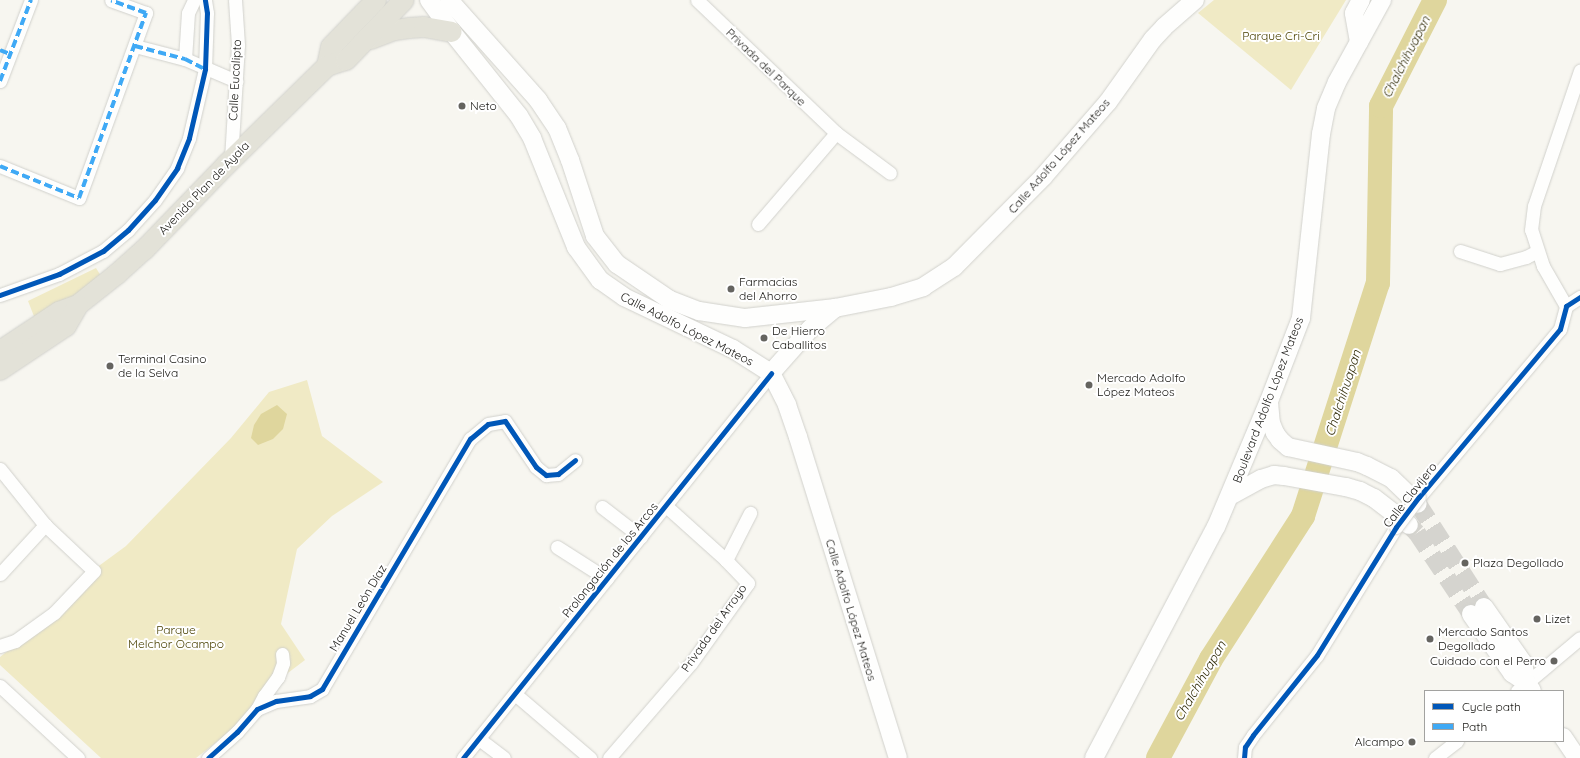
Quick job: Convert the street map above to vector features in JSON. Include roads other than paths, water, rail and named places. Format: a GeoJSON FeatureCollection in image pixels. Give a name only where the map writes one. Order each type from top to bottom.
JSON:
{"type":"FeatureCollection","features":[{"type":"Feature","properties":{"kind":"main road"},"geometry":{"type":"LineString","coordinates":[[327,66],[331,47],[376,0]]}},
{"type":"Feature","properties":{"kind":"main road","name":"Avenida Plan de Ayala"},"geometry":{"type":"LineString","coordinates":[[0,351],[59,312],[78,305],[117,274],[144,250],[231,159],[327,66],[346,60],[404,0]]}},
{"type":"Feature","properties":{"kind":"main road","name":"Calle Adolfo López Mateos"},"geometry":{"type":"LineString","coordinates":[[429,0],[452,32],[519,116],[532,138],[576,247],[600,280],[624,297],[733,350],[771,373],[787,406],[798,438],[898,758]]}},
{"type":"Feature","properties":{"kind":"main road","name":"Calle Adolfo López Mateos"},"geometry":{"type":"LineString","coordinates":[[449,0],[538,100],[558,128],[595,236],[617,264],[670,300],[699,311],[745,318],[835,308],[891,297],[923,287],[954,267],[1043,177],[1108,102],[1153,39],[1164,27],[1195,0]]}},
{"type":"Feature","properties":{"kind":"main road"},"geometry":{"type":"LineString","coordinates":[[1359,42],[1354,13],[1361,0]]}},
{"type":"Feature","properties":{"kind":"main road","name":"Boulevard Adolfo López Mateos"},"geometry":{"type":"LineString","coordinates":[[1094,758],[1216,527],[1269,401],[1301,318],[1326,108],[1337,82],[1382,0]]}},
{"type":"Feature","properties":{"kind":"main road"},"geometry":{"type":"LineString","coordinates":[[367,40],[381,34],[409,28],[424,27],[452,32]]}},
{"type":"Feature","properties":{"kind":"main road","name":"Avenida Plan de Ayala"},"geometry":{"type":"LineString","coordinates":[[0,370],[66,326],[78,305]]}},
{"type":"Feature","properties":{"kind":"main road","name":"Calle Adolfo López Mateos"},"geometry":{"type":"LineString","coordinates":[[771,373],[810,329],[835,308]]}},
{"type":"Feature","properties":{"kind":"main road"},"geometry":{"type":"LineString","coordinates":[[1269,401],[1271,423],[1275,433],[1288,447],[1357,462],[1391,478],[1418,501]]}},
{"type":"Feature","properties":{"kind":"main road"},"geometry":{"type":"LineString","coordinates":[[1230,496],[1261,479],[1274,475],[1284,476],[1346,487],[1374,498],[1403,526]]}},
{"type":"Feature","properties":{"kind":"main road"},"geometry":{"type":"LineString","coordinates":[[1478,610],[1512,673],[1526,688]]}},
{"type":"Feature","properties":{"kind":"main road"},"geometry":{"type":"LineString","coordinates":[[1564,738],[1577,758]]}},
{"type":"Feature","properties":{"kind":"street"},"geometry":{"type":"LineString","coordinates":[[0,81],[5,52],[31,0]]}},
{"type":"Feature","properties":{"kind":"street"},"geometry":{"type":"LineString","coordinates":[[0,166],[79,198],[146,12],[111,0]]}},
{"type":"Feature","properties":{"kind":"street"},"geometry":{"type":"LineString","coordinates":[[185,59],[188,13],[194,0]]}},
{"type":"Feature","properties":{"kind":"street"},"geometry":{"type":"LineString","coordinates":[[0,295],[59,274],[103,251],[128,230],[155,200],[177,168],[189,138],[205,69],[207,13],[205,0]]}},
{"type":"Feature","properties":{"kind":"street","name":"Calle Eucalipto"},"geometry":{"type":"LineString","coordinates":[[231,159],[238,45],[235,0]]}},
{"type":"Feature","properties":{"kind":"street","name":"Privada del Parque"},"geometry":{"type":"LineString","coordinates":[[697,0],[836,133],[890,173]]}},
{"type":"Feature","properties":{"kind":"street"},"geometry":{"type":"LineString","coordinates":[[135,46],[185,59],[236,82]]}},
{"type":"Feature","properties":{"kind":"street"},"geometry":{"type":"LineString","coordinates":[[1580,71],[1534,206],[1531,230],[1543,266],[1566,306],[1580,297]]}},
{"type":"Feature","properties":{"kind":"street"},"geometry":{"type":"LineString","coordinates":[[758,224],[836,133]]}},
{"type":"Feature","properties":{"kind":"street"},"geometry":{"type":"LineString","coordinates":[[1460,251],[1500,264],[1538,251]]}},
{"type":"Feature","properties":{"kind":"street","name":"Calle Clavijero"},"geometry":{"type":"LineString","coordinates":[[1244,758],[1245,747],[1253,735],[1317,656],[1418,501],[1560,329],[1566,306]]}},
{"type":"Feature","properties":{"kind":"street","name":"Prolongación de los Arcos"},"geometry":{"type":"LineString","coordinates":[[463,758],[771,373]]}},
{"type":"Feature","properties":{"kind":"street","name":"Manuel León Díaz"},"geometry":{"type":"LineString","coordinates":[[208,758],[238,732],[257,710],[276,701],[310,696],[322,689],[470,439],[488,424],[505,421],[536,467],[546,475],[558,474],[575,460]]}},
{"type":"Feature","properties":{"kind":"street"},"geometry":{"type":"LineString","coordinates":[[0,470],[45,525],[94,572],[54,613],[15,641],[0,646]]}},
{"type":"Feature","properties":{"kind":"street","name":"Privada del Arroyo"},"geometry":{"type":"LineString","coordinates":[[608,758],[691,663],[748,583],[726,560],[666,506]]}},
{"type":"Feature","properties":{"kind":"street"},"geometry":{"type":"LineString","coordinates":[[602,507],[641,537]]}},
{"type":"Feature","properties":{"kind":"street"},"geometry":{"type":"LineString","coordinates":[[726,560],[750,513]]}},
{"type":"Feature","properties":{"kind":"street"},"geometry":{"type":"LineString","coordinates":[[0,574],[45,525]]}},
{"type":"Feature","properties":{"kind":"street"},"geometry":{"type":"LineString","coordinates":[[557,547],[607,579]]}},
{"type":"Feature","properties":{"kind":"street"},"geometry":{"type":"LineString","coordinates":[[1526,688],[1580,638]]}},
{"type":"Feature","properties":{"kind":"street"},"geometry":{"type":"LineString","coordinates":[[257,710],[264,696],[278,677],[283,663],[282,654]]}},
{"type":"Feature","properties":{"kind":"street"},"geometry":{"type":"LineString","coordinates":[[0,686],[78,758]]}},
{"type":"Feature","properties":{"kind":"street"},"geometry":{"type":"LineString","coordinates":[[515,694],[590,758]]}},
{"type":"Feature","properties":{"kind":"street"},"geometry":{"type":"LineString","coordinates":[[479,739],[504,758]]}},
{"type":"Feature","properties":{"kind":"street"},"geometry":{"type":"LineString","coordinates":[[1435,758],[1456,742]]}},
{"type":"Feature","properties":{"kind":"waterway","name":"Chalchihuapan"},"geometry":{"type":"LineString","coordinates":[[1158,758],[1211,659],[1303,516],[1378,283],[1381,106],[1435,0]]}},
{"type":"Feature","properties":{"kind":"tunnel"},"geometry":{"type":"LineString","coordinates":[[1418,504],[1484,607]]}},
{"type":"Feature","properties":{"kind":"tunnel"},"geometry":{"type":"LineString","coordinates":[[1409,525],[1417,533],[1471,614]]}},
{"type":"Feature","properties":{"kind":"place","name":"Neto"},"geometry":{"type":"Point","coordinates":[462,106]}},
{"type":"Feature","properties":{"kind":"place","name":"Farmacias del Ahorro"},"geometry":{"type":"Point","coordinates":[731,289]}},
{"type":"Feature","properties":{"kind":"place","name":"De Hierro Caballitos"},"geometry":{"type":"Point","coordinates":[764,338]}},
{"type":"Feature","properties":{"kind":"place","name":"Terminal Casino de la Selva"},"geometry":{"type":"Point","coordinates":[110,366]}},
{"type":"Feature","properties":{"kind":"place","name":"Mercado Adolfo López Mateos"},"geometry":{"type":"Point","coordinates":[1089,385]}},
{"type":"Feature","properties":{"kind":"place","name":"Plaza Degollado"},"geometry":{"type":"Point","coordinates":[1465,563]}},
{"type":"Feature","properties":{"kind":"place","name":"Lizet"},"geometry":{"type":"Point","coordinates":[1537,619]}},
{"type":"Feature","properties":{"kind":"place","name":"Mercado Santos Degollado"},"geometry":{"type":"Point","coordinates":[1430,639]}},
{"type":"Feature","properties":{"kind":"place","name":"Cuidado con el Perro"},"geometry":{"type":"Point","coordinates":[1554,661]}},
{"type":"Feature","properties":{"kind":"place","name":"Alcampo"},"geometry":{"type":"Point","coordinates":[1412,742]}},
{"type":"Feature","properties":{"kind":"park label","name":"Parque Cri-Cri"},"geometry":{"type":"Point","coordinates":[1281,36]}},
{"type":"Feature","properties":{"kind":"park label","name":"Parque Melchor Ocampo"},"geometry":{"type":"Point","coordinates":[176,637]}}]}
